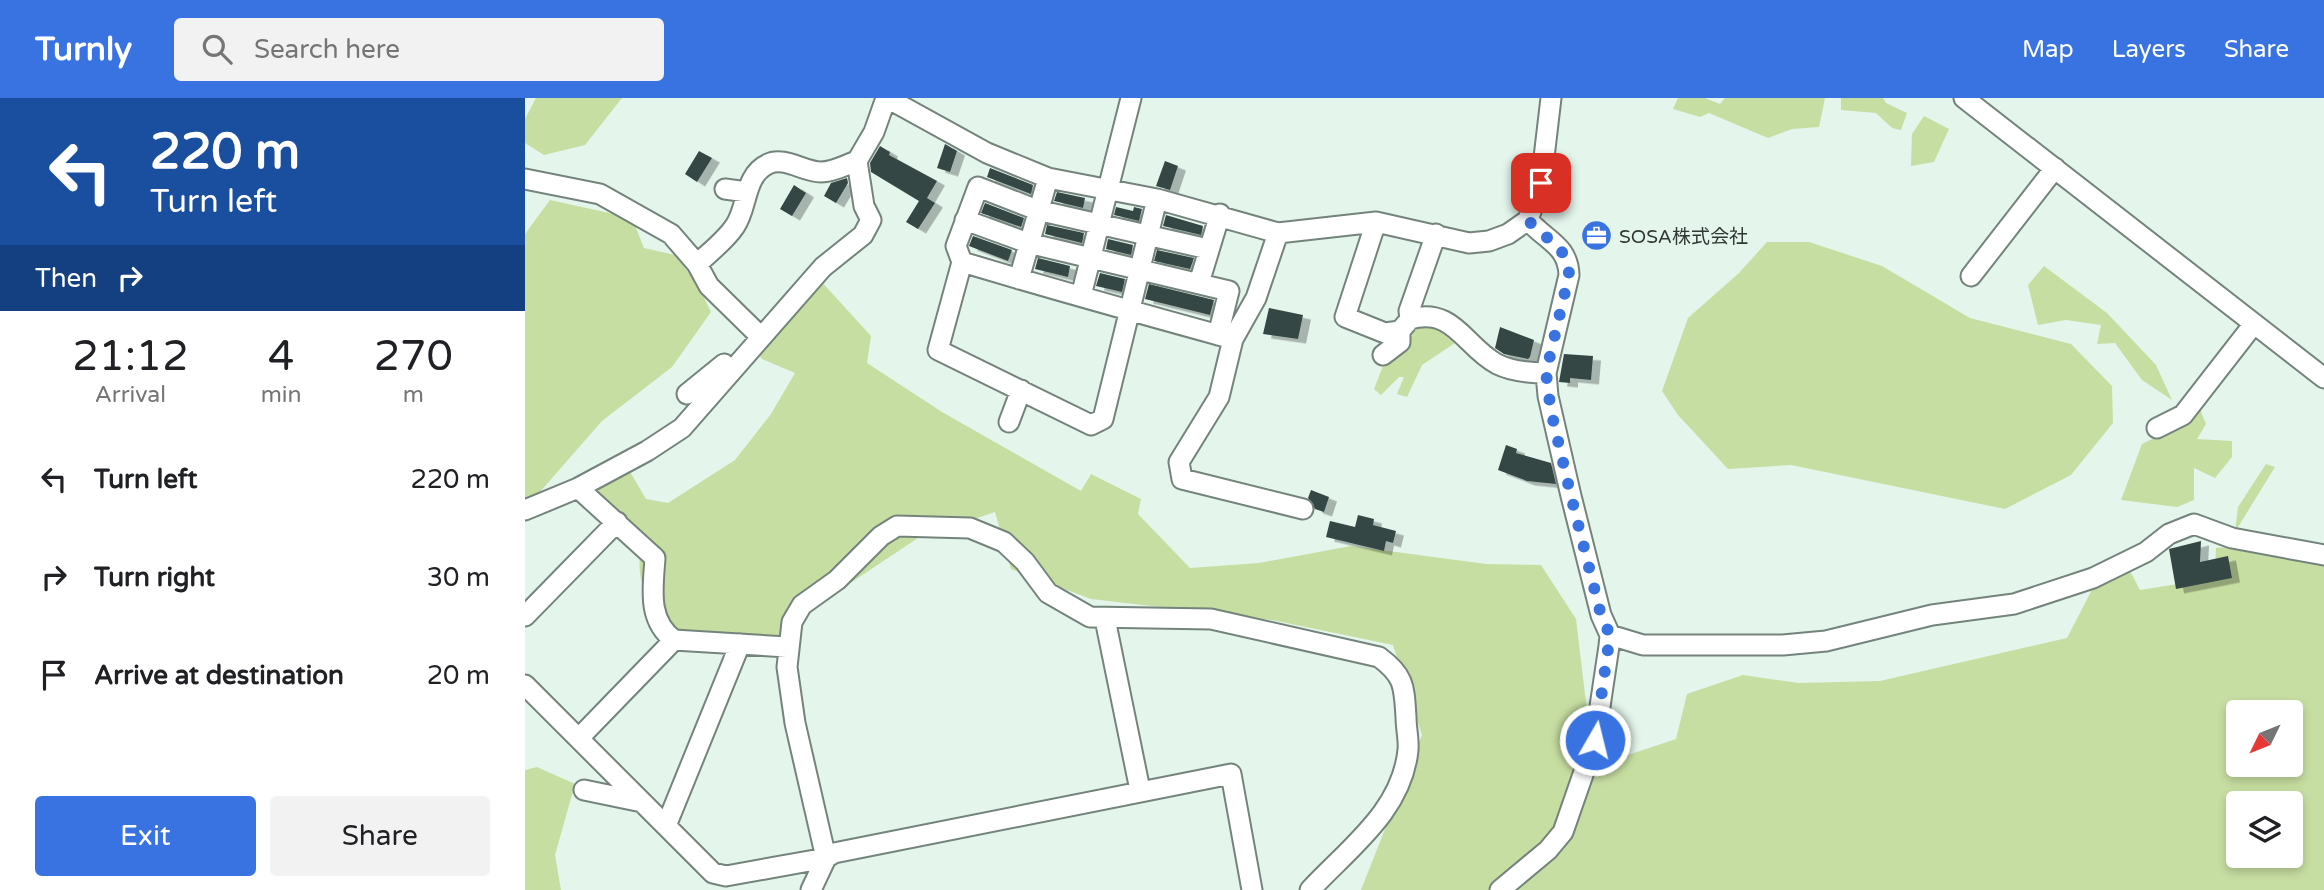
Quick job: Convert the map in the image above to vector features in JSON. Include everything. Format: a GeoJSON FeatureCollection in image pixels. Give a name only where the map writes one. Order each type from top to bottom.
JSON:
{"type":"FeatureCollection","features":[{"type":"Feature","properties":{"kind":"street"},"geometry":{"type":"LineString","coordinates":[[697,264],[736,225],[747,192],[757,173],[767,164],[779,162],[818,172],[834,170],[857,161],[874,132],[886,98],[987,153],[1048,178],[1220,214],[1278,233],[1376,222],[1469,243],[1489,241],[1508,234],[1528,220],[1541,183],[1551,98]]}},
{"type":"Feature","properties":{"kind":"street"},"geometry":{"type":"LineString","coordinates":[[1081,296],[1100,225],[1106,188],[1131,98]]}},
{"type":"Feature","properties":{"kind":"street"},"geometry":{"type":"LineString","coordinates":[[1964,98],[2324,378]]}},
{"type":"Feature","properties":{"kind":"street"},"geometry":{"type":"LineString","coordinates":[[525,510],[578,488],[647,451],[682,428],[823,267],[863,235],[871,220],[864,206],[857,161]]}},
{"type":"Feature","properties":{"kind":"street"},"geometry":{"type":"LineString","coordinates":[[1971,276],[2055,167]]}},
{"type":"Feature","properties":{"kind":"street"},"geometry":{"type":"LineString","coordinates":[[1019,279],[1048,178]]}},
{"type":"Feature","properties":{"kind":"street"},"geometry":{"type":"LineString","coordinates":[[525,179],[600,194],[671,234],[697,264],[709,286],[755,343]]}},
{"type":"Feature","properties":{"kind":"street"},"geometry":{"type":"LineString","coordinates":[[1157,199],[1147,236],[1139,268],[1103,418],[1090,425],[938,350],[962,262],[956,246],[978,187],[1037,210],[1147,236],[1208,249]]}},
{"type":"Feature","properties":{"kind":"street"},"geometry":{"type":"LineString","coordinates":[[725,189],[747,192]]}},
{"type":"Feature","properties":{"kind":"street"},"geometry":{"type":"LineString","coordinates":[[1199,283],[1220,214]]}},
{"type":"Feature","properties":{"kind":"street"},"geometry":{"type":"LineString","coordinates":[[965,220],[1028,243],[1229,291],[1219,397],[1179,462],[1182,479],[1303,509]]}},
{"type":"Feature","properties":{"kind":"street"},"geometry":{"type":"LineString","coordinates":[[1500,890],[1548,850],[1563,832],[1595,740],[1610,635],[1601,615],[1571,496],[1551,411],[1546,373],[1569,275],[1569,260],[1557,243],[1540,234],[1528,220]]}},
{"type":"Feature","properties":{"kind":"street"},"geometry":{"type":"LineString","coordinates":[[1376,222],[1345,317],[1385,333],[1428,315],[1442,318],[1498,364],[1546,373]]}},
{"type":"Feature","properties":{"kind":"street"},"geometry":{"type":"LineString","coordinates":[[1225,337],[1256,298],[1278,233]]}},
{"type":"Feature","properties":{"kind":"street"},"geometry":{"type":"LineString","coordinates":[[1384,355],[1400,342],[1436,234]]}},
{"type":"Feature","properties":{"kind":"street"},"geometry":{"type":"LineString","coordinates":[[962,262],[1225,337]]}},
{"type":"Feature","properties":{"kind":"street"},"geometry":{"type":"LineString","coordinates":[[2157,428],[2183,415],[2253,325]]}},
{"type":"Feature","properties":{"kind":"street"},"geometry":{"type":"LineString","coordinates":[[687,394],[728,360],[755,343]]}},
{"type":"Feature","properties":{"kind":"street"},"geometry":{"type":"LineString","coordinates":[[1009,422],[1020,390]]}},
{"type":"Feature","properties":{"kind":"street"},"geometry":{"type":"LineString","coordinates":[[1207,470],[1224,491]]}},
{"type":"Feature","properties":{"kind":"street"},"geometry":{"type":"LineString","coordinates":[[578,488],[655,558],[654,611],[661,630],[674,640],[787,647]]}},
{"type":"Feature","properties":{"kind":"street"},"geometry":{"type":"LineString","coordinates":[[525,616],[617,522]]}},
{"type":"Feature","properties":{"kind":"street"},"geometry":{"type":"LineString","coordinates":[[1610,635],[1643,645],[1783,645],[1826,641],[1932,615],[2014,604],[2093,578],[2146,552],[2169,534],[2194,524],[2232,538],[2324,555]]}},
{"type":"Feature","properties":{"kind":"street"},"geometry":{"type":"LineString","coordinates":[[821,878],[795,723],[787,647],[792,622],[802,605],[837,580],[881,536],[897,526],[970,528],[1004,542],[1025,562],[1048,593],[1073,609],[1105,619],[1211,619],[1378,657],[1393,667],[1404,684],[1408,750],[1399,784],[1378,822],[1310,890]]}},
{"type":"Feature","properties":{"kind":"street"},"geometry":{"type":"LineString","coordinates":[[1105,619],[1140,790]]}},
{"type":"Feature","properties":{"kind":"street"},"geometry":{"type":"LineString","coordinates":[[579,738],[674,640]]}},
{"type":"Feature","properties":{"kind":"street"},"geometry":{"type":"LineString","coordinates":[[666,826],[740,644]]}},
{"type":"Feature","properties":{"kind":"street"},"geometry":{"type":"LineString","coordinates":[[525,685],[713,873],[726,876],[821,878]]}},
{"type":"Feature","properties":{"kind":"street"},"geometry":{"type":"LineString","coordinates":[[525,700],[551,710]]}},
{"type":"Feature","properties":{"kind":"street"},"geometry":{"type":"LineString","coordinates":[[821,878],[834,853],[928,832],[1231,774],[1252,890]]}},
{"type":"Feature","properties":{"kind":"street"},"geometry":{"type":"LineString","coordinates":[[584,790],[642,802]]}},
{"type":"Feature","properties":{"kind":"green space"},"geometry":{"type":"Polygon","coordinates":[[[536,98],[622,98],[585,145],[544,155],[525,143],[525,119],[536,98]]]}},
{"type":"Feature","properties":{"kind":"green space"},"geometry":{"type":"Polygon","coordinates":[[[1678,98],[1705,98],[1720,104],[1725,98],[1825,98],[1819,127],[1792,129],[1768,138],[1709,113],[1700,117],[1673,109],[1678,98]]]}},
{"type":"Feature","properties":{"kind":"green space"},"geometry":{"type":"Polygon","coordinates":[[[1841,98],[1883,98],[1886,103],[1907,113],[1901,130],[1892,128],[1876,113],[1841,110],[1841,98]]]}},
{"type":"Feature","properties":{"kind":"green space"},"geometry":{"type":"Polygon","coordinates":[[[1924,116],[1949,129],[1934,162],[1911,166],[1912,134],[1924,116]]]}},
{"type":"Feature","properties":{"kind":"green space"},"geometry":{"type":"Polygon","coordinates":[[[550,200],[632,218],[644,248],[675,255],[697,283],[711,312],[672,367],[602,421],[525,509],[525,234],[550,200]]]}},
{"type":"Feature","properties":{"kind":"green space"},"geometry":{"type":"Polygon","coordinates":[[[1767,242],[1809,242],[1882,266],[1970,318],[2071,344],[2112,386],[2113,423],[2071,475],[2005,509],[1791,465],[1728,469],[1678,415],[1662,391],[1688,318],[1739,273],[1767,242]]]}},
{"type":"Feature","properties":{"kind":"green space"},"geometry":{"type":"Polygon","coordinates":[[[2044,266],[2107,313],[2156,365],[2172,400],[2142,380],[2115,343],[2097,344],[2101,325],[2066,320],[2038,325],[2028,285],[2044,266]]]}},
{"type":"Feature","properties":{"kind":"green space"},"geometry":{"type":"Polygon","coordinates":[[[819,279],[871,336],[867,363],[942,412],[1081,491],[1091,474],[1141,499],[1138,514],[1190,568],[1259,563],[1351,546],[1486,564],[1541,565],[1576,619],[1586,703],[1622,757],[1676,739],[1687,694],[1743,675],[1798,683],[1880,681],[2067,638],[2097,580],[2129,569],[2140,590],[2215,578],[2216,548],[2244,546],[2324,562],[2324,890],[1361,890],[1422,735],[1393,645],[1272,620],[1091,599],[1011,569],[995,512],[918,538],[810,610],[780,641],[672,631],[644,589],[640,568],[641,538],[584,489],[629,470],[646,499],[668,503],[735,460],[771,414],[795,373],[762,359],[747,339],[784,297],[819,279]]]}},
{"type":"Feature","properties":{"kind":"green space"},"geometry":{"type":"Polygon","coordinates":[[[1423,323],[1443,329],[1455,343],[1422,365],[1407,397],[1397,394],[1404,377],[1399,377],[1381,395],[1374,389],[1383,366],[1396,355],[1403,339],[1423,323]]]}},
{"type":"Feature","properties":{"kind":"green space"},"geometry":{"type":"Polygon","coordinates":[[[2199,407],[2206,424],[2197,439],[2232,441],[2232,457],[2215,478],[2194,468],[2194,500],[2177,507],[2121,500],[2142,444],[2164,433],[2199,407]]]}},
{"type":"Feature","properties":{"kind":"green space"},"geometry":{"type":"Polygon","coordinates":[[[2266,464],[2275,467],[2235,532],[2238,507],[2266,464]]]}},
{"type":"Feature","properties":{"kind":"green space"},"geometry":{"type":"Polygon","coordinates":[[[537,767],[575,784],[555,855],[561,890],[525,890],[525,770],[537,767]]]}},
{"type":"Feature","properties":{"kind":"building"},"geometry":{"type":"Polygon","coordinates":[[[945,144],[957,151],[950,172],[937,168],[945,144]]]}},
{"type":"Feature","properties":{"kind":"building"},"geometry":{"type":"Polygon","coordinates":[[[880,146],[890,152],[889,155],[937,181],[927,198],[935,203],[918,229],[906,222],[919,201],[871,172],[870,163],[880,146]]]}},
{"type":"Feature","properties":{"kind":"building"},"geometry":{"type":"Polygon","coordinates":[[[699,151],[712,158],[697,182],[685,174],[699,151]]]}},
{"type":"Feature","properties":{"kind":"building"},"geometry":{"type":"Polygon","coordinates":[[[1165,161],[1178,166],[1170,190],[1156,186],[1165,161]]]}},
{"type":"Feature","properties":{"kind":"building"},"geometry":{"type":"Polygon","coordinates":[[[990,168],[1033,185],[1031,194],[987,177],[990,168]]]}},
{"type":"Feature","properties":{"kind":"building"},"geometry":{"type":"Polygon","coordinates":[[[847,178],[848,183],[836,203],[824,196],[831,183],[847,178]]]}},
{"type":"Feature","properties":{"kind":"building"},"geometry":{"type":"Polygon","coordinates":[[[794,185],[806,193],[792,216],[780,209],[794,185]]]}},
{"type":"Feature","properties":{"kind":"building"},"geometry":{"type":"Polygon","coordinates":[[[1057,192],[1085,198],[1083,208],[1054,201],[1057,192]]]}},
{"type":"Feature","properties":{"kind":"building"},"geometry":{"type":"Polygon","coordinates":[[[985,203],[1024,218],[1021,227],[981,213],[985,203]]]}},
{"type":"Feature","properties":{"kind":"building"},"geometry":{"type":"Polygon","coordinates":[[[1116,207],[1133,211],[1134,207],[1142,209],[1139,221],[1114,215],[1116,207]]]}},
{"type":"Feature","properties":{"kind":"building"},"geometry":{"type":"Polygon","coordinates":[[[1166,215],[1203,226],[1201,235],[1163,226],[1166,215]]]}},
{"type":"Feature","properties":{"kind":"building"},"geometry":{"type":"Polygon","coordinates":[[[1047,225],[1084,233],[1082,243],[1045,234],[1047,225]]]}},
{"type":"Feature","properties":{"kind":"building"},"geometry":{"type":"Polygon","coordinates":[[[973,236],[1012,250],[1008,261],[969,246],[973,236]]]}},
{"type":"Feature","properties":{"kind":"building"},"geometry":{"type":"Polygon","coordinates":[[[1108,239],[1133,245],[1131,255],[1106,249],[1108,239]]]}},
{"type":"Feature","properties":{"kind":"building"},"geometry":{"type":"Polygon","coordinates":[[[1157,250],[1194,258],[1190,269],[1154,261],[1157,250]]]}},
{"type":"Feature","properties":{"kind":"building"},"geometry":{"type":"Polygon","coordinates":[[[1038,258],[1070,266],[1068,277],[1035,269],[1038,258]]]}},
{"type":"Feature","properties":{"kind":"building"},"geometry":{"type":"Polygon","coordinates":[[[1100,273],[1125,279],[1122,292],[1096,286],[1100,273]]]}},
{"type":"Feature","properties":{"kind":"building"},"geometry":{"type":"Polygon","coordinates":[[[1149,284],[1214,300],[1210,315],[1145,299],[1149,284]]]}},
{"type":"Feature","properties":{"kind":"building"},"geometry":{"type":"Polygon","coordinates":[[[1269,308],[1303,315],[1298,339],[1263,334],[1269,308]]]}},
{"type":"Feature","properties":{"kind":"building"},"geometry":{"type":"Polygon","coordinates":[[[1500,327],[1534,340],[1528,359],[1504,354],[1495,348],[1500,327]]]}},
{"type":"Feature","properties":{"kind":"building"},"geometry":{"type":"Polygon","coordinates":[[[1564,354],[1593,356],[1591,380],[1570,378],[1570,383],[1559,382],[1564,354]]]}},
{"type":"Feature","properties":{"kind":"building"},"geometry":{"type":"Polygon","coordinates":[[[1506,445],[1517,449],[1516,453],[1551,463],[1556,484],[1527,481],[1498,470],[1506,445]]]}},
{"type":"Feature","properties":{"kind":"building"},"geometry":{"type":"Polygon","coordinates":[[[1311,490],[1329,497],[1324,512],[1315,509],[1308,498],[1311,490]]]}},
{"type":"Feature","properties":{"kind":"building"},"geometry":{"type":"Polygon","coordinates":[[[1358,515],[1374,519],[1373,525],[1396,531],[1393,543],[1386,541],[1384,551],[1326,537],[1330,521],[1355,527],[1358,515]]]}},
{"type":"Feature","properties":{"kind":"building"},"geometry":{"type":"Polygon","coordinates":[[[2201,541],[2200,562],[2228,556],[2232,578],[2176,589],[2169,549],[2201,541]]]}},
{"type":"Feature","properties":{"kind":"place","name":"SOSA株式会社"},"geometry":{"type":"Point","coordinates":[1596,236]}},
{"type":"Feature","properties":{"kind":"route"},"geometry":{"type":"LineString","coordinates":[[1541,183],[1528,220],[1540,234],[1557,243],[1569,260],[1569,275],[1546,373],[1548,396],[1601,615],[1610,635],[1595,740]]}}]}
